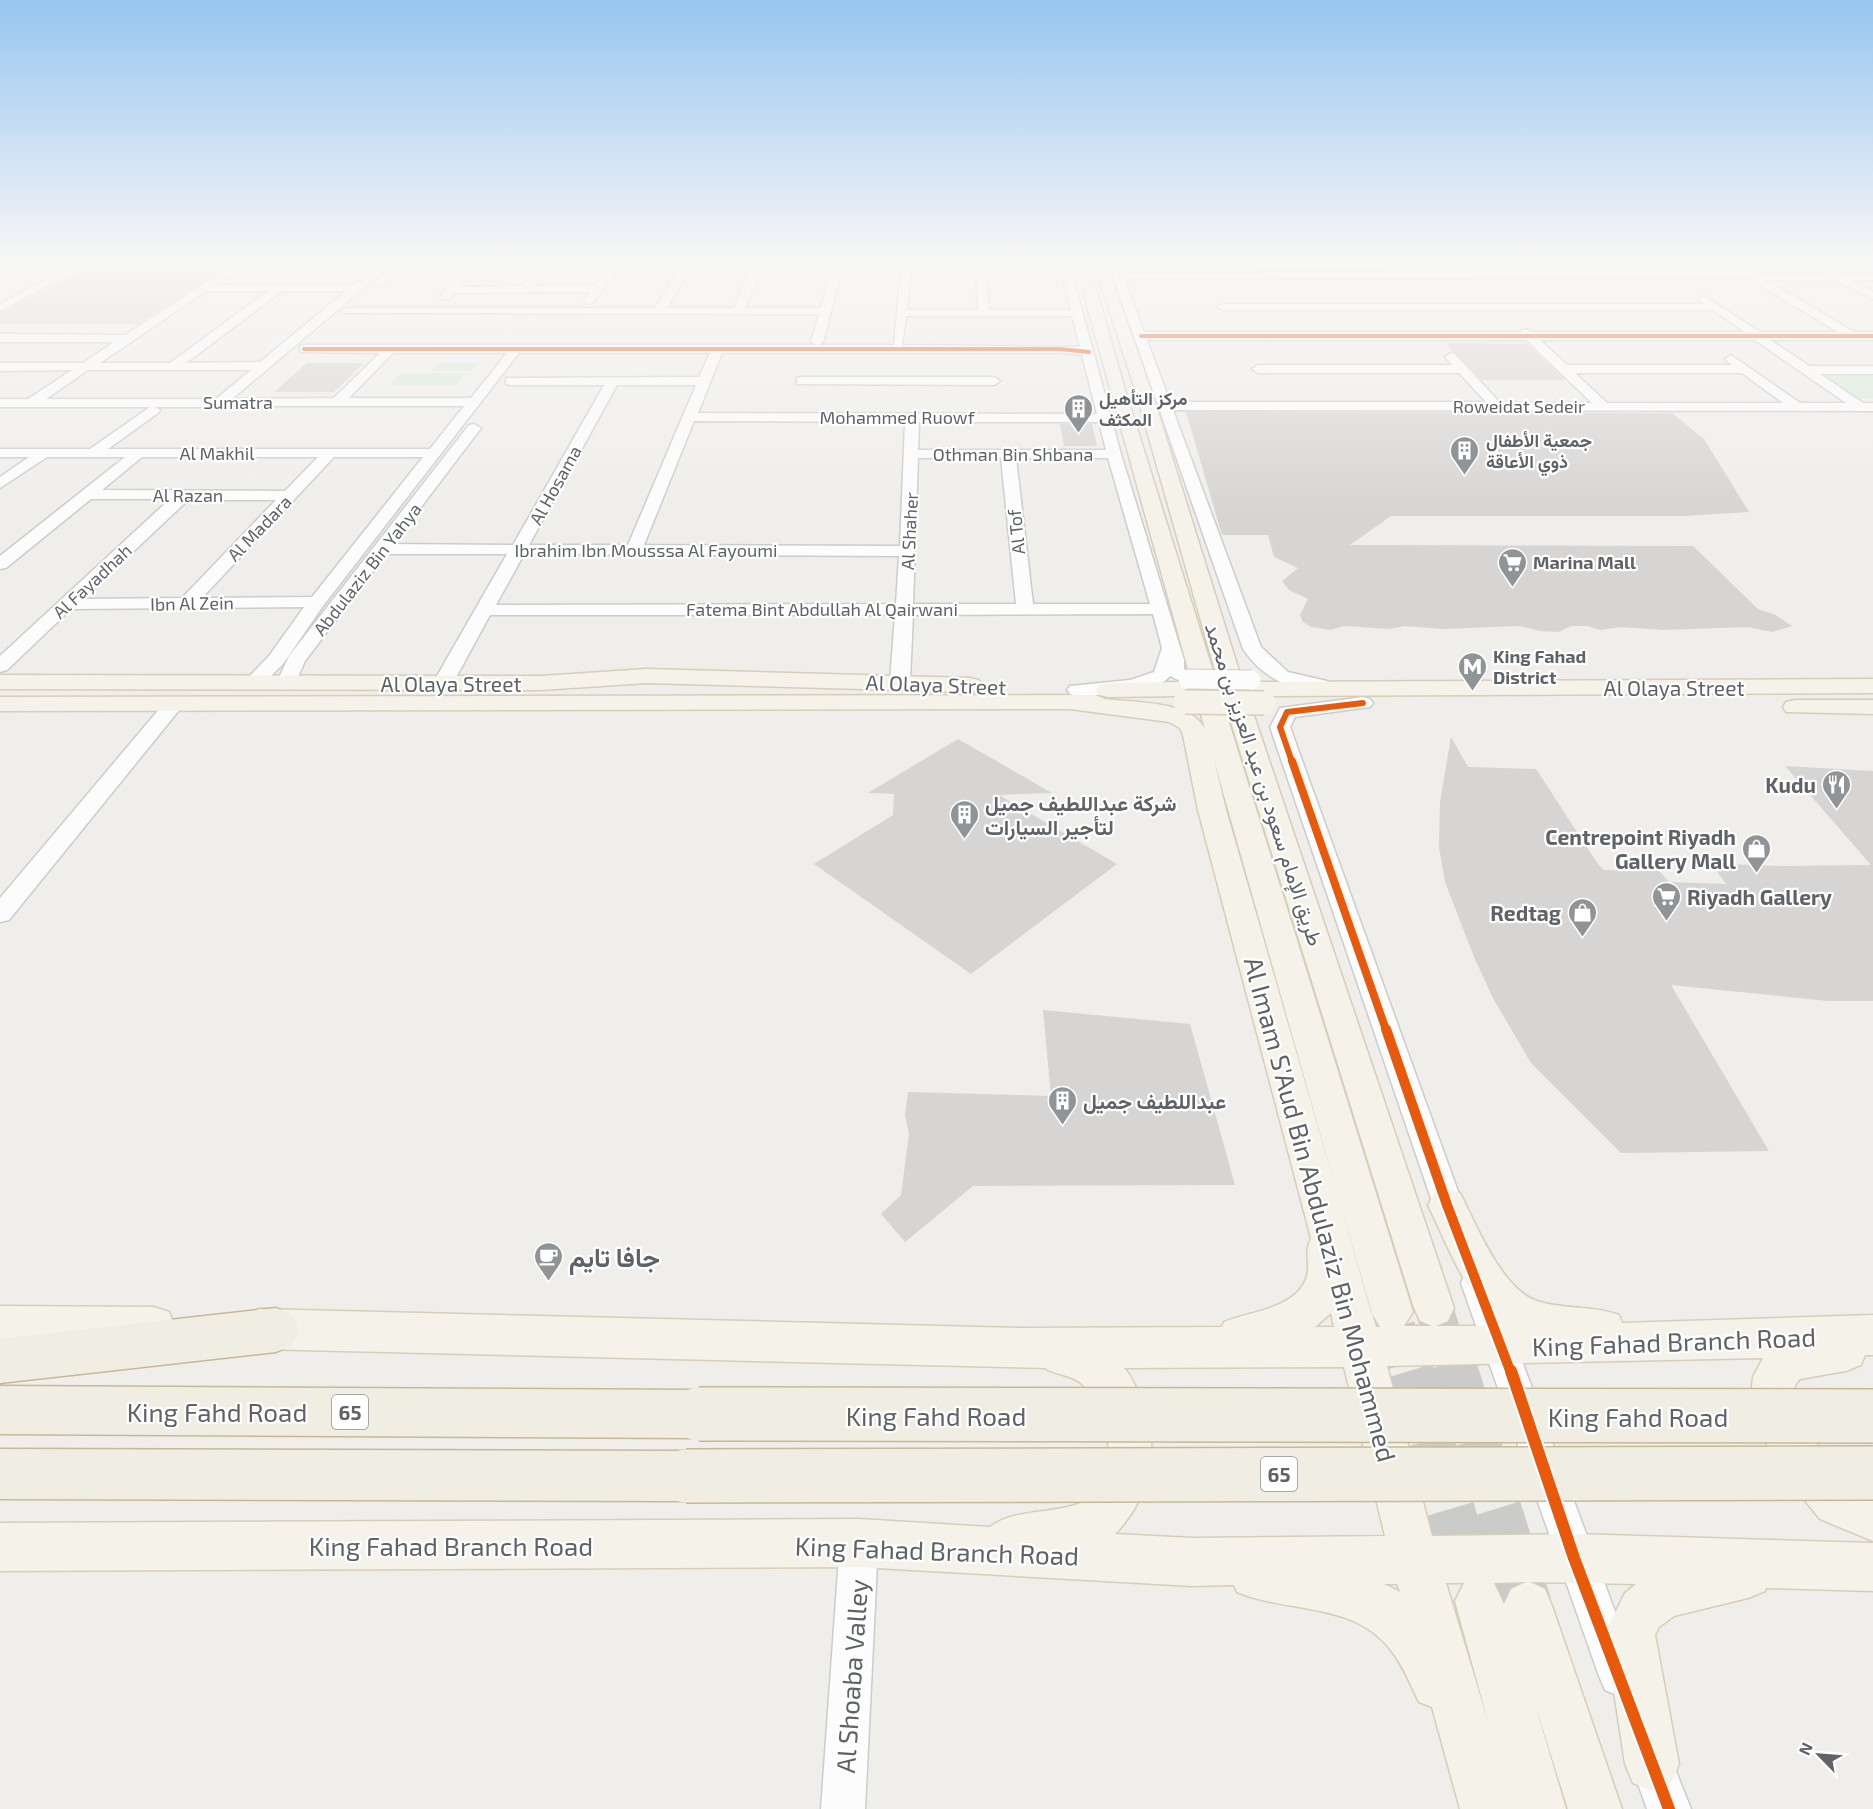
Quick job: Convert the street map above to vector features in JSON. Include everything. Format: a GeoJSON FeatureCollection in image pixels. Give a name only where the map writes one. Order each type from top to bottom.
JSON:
{"type":"FeatureCollection","features":[{"type":"Feature","properties":{"kind":"highway"},"geometry":{"type":"LineString","coordinates":[[0,1361],[276,1330]]}},
{"type":"Feature","properties":{"kind":"highway","name":"King Fahd Road"},"geometry":{"type":"LineString","coordinates":[[0,1410],[1873,1416]]}},
{"type":"Feature","properties":{"kind":"highway","name":"65"},"geometry":{"type":"LineString","coordinates":[[0,1476],[48,1474],[686,1476],[1873,1473]]}},
{"type":"Feature","properties":{"kind":"main road"},"geometry":{"type":"LineString","coordinates":[[1108,343],[1124,371],[1137,352],[1135,343]]}},
{"type":"Feature","properties":{"kind":"main road","name":"طريق الإمام سعود بن عبد العزيز بن محمد"},"geometry":{"type":"LineString","coordinates":[[1113,343],[1228,674],[1434,1308]]}},
{"type":"Feature","properties":{"kind":"main road","name":"طريق الإمام سعود بن عبد العزيز بن محمد"},"geometry":{"type":"LineString","coordinates":[[1118,343],[1392,1312]]}},
{"type":"Feature","properties":{"kind":"main road","name":"Al Olaya Street"},"geometry":{"type":"LineString","coordinates":[[0,682],[254,682],[292,671],[634,702],[1076,696],[1185,690],[1258,690],[1362,695],[1873,707]]}},
{"type":"Feature","properties":{"kind":"main road"},"geometry":{"type":"LineString","coordinates":[[634,702],[610,698],[605,691],[614,683],[646,676]]}},
{"type":"Feature","properties":{"kind":"main road","name":"Al Olaya Street"},"geometry":{"type":"LineString","coordinates":[[0,704],[173,705],[539,695],[646,676],[900,681],[1076,696]]}},
{"type":"Feature","properties":{"kind":"main road","name":"Al Olaya Street"},"geometry":{"type":"LineString","coordinates":[[1362,695],[1873,686]]}},
{"type":"Feature","properties":{"kind":"main road","name":"Al Imam S'Aud Bin Abdulaziz Bin Mohammed"},"geometry":{"type":"LineString","coordinates":[[1076,696],[1175,715],[1190,723],[1196,735],[1212,810],[1360,1345],[1415,1561],[1483,1791]]}},
{"type":"Feature","properties":{"kind":"main road"},"geometry":{"type":"LineString","coordinates":[[1196,1347],[1272,1328],[1315,1305],[1328,1273],[1315,1182]]}},
{"type":"Feature","properties":{"kind":"main road"},"geometry":{"type":"LineString","coordinates":[[1447,1206],[1490,1287],[1510,1307],[1534,1319],[1694,1341]]}},
{"type":"Feature","properties":{"kind":"main road","name":"King Fahad Branch Road"},"geometry":{"type":"LineString","coordinates":[[0,1325],[1021,1348],[1360,1345],[1502,1347],[1873,1335]]}},
{"type":"Feature","properties":{"kind":"main road"},"geometry":{"type":"LineString","coordinates":[[1873,1346],[1788,1361],[1774,1377],[1772,1407],[1792,1449],[1836,1503],[1873,1518]]}},
{"type":"Feature","properties":{"kind":"main road"},"geometry":{"type":"LineString","coordinates":[[969,1551],[1092,1524],[1114,1502],[1127,1474],[1131,1444],[1126,1414],[1113,1387],[1093,1365],[1067,1356],[1021,1348]]}},
{"type":"Feature","properties":{"kind":"main road","name":"King Fahad Branch Road"},"geometry":{"type":"LineString","coordinates":[[0,1547],[859,1544],[1192,1562],[1574,1558],[1873,1567]]}},
{"type":"Feature","properties":{"kind":"main road"},"geometry":{"type":"LineString","coordinates":[[1192,1562],[1350,1594],[1395,1618],[1422,1652],[1483,1791]]}},
{"type":"Feature","properties":{"kind":"main road"},"geometry":{"type":"LineString","coordinates":[[1652,1764],[1630,1633],[1642,1610],[1662,1594],[1787,1564]]}},
{"type":"Feature","properties":{"kind":"main road"},"geometry":{"type":"LineString","coordinates":[[1479,1601],[1539,1809]]}},
{"type":"Feature","properties":{"kind":"main road"},"geometry":{"type":"LineString","coordinates":[[1528,1606],[1595,1809]]}},
{"type":"Feature","properties":{"kind":"street"},"geometry":{"type":"LineString","coordinates":[[31,403],[120,343]]}},
{"type":"Feature","properties":{"kind":"street"},"geometry":{"type":"LineString","coordinates":[[173,366],[204,343]]}},
{"type":"Feature","properties":{"kind":"street"},"geometry":{"type":"LineString","coordinates":[[215,406],[291,343]]}},
{"type":"Feature","properties":{"kind":"street"},"geometry":{"type":"LineString","coordinates":[[304,349],[310,343]]}},
{"type":"Feature","properties":{"kind":"street"},"geometry":{"type":"LineString","coordinates":[[304,349],[524,347],[544,343]]}},
{"type":"Feature","properties":{"kind":"street"},"geometry":{"type":"LineString","coordinates":[[728,343],[750,345],[807,360],[994,375],[1059,346]]}},
{"type":"Feature","properties":{"kind":"street"},"geometry":{"type":"LineString","coordinates":[[795,407],[813,343]]}},
{"type":"Feature","properties":{"kind":"street"},"geometry":{"type":"LineString","coordinates":[[807,360],[896,343]]}},
{"type":"Feature","properties":{"kind":"street"},"geometry":{"type":"LineString","coordinates":[[921,343],[1086,346],[1114,454],[1172,646],[1175,671],[1185,690]]}},
{"type":"Feature","properties":{"kind":"street"},"geometry":{"type":"LineString","coordinates":[[1144,343],[1252,649],[1257,669],[1258,690]]}},
{"type":"Feature","properties":{"kind":"street"},"geometry":{"type":"LineString","coordinates":[[1243,343],[1256,365],[1462,369]]}},
{"type":"Feature","properties":{"kind":"street"},"geometry":{"type":"LineString","coordinates":[[1439,343],[1496,406]]}},
{"type":"Feature","properties":{"kind":"street"},"geometry":{"type":"LineString","coordinates":[[1537,343],[1567,369],[1603,406]]}},
{"type":"Feature","properties":{"kind":"street"},"geometry":{"type":"LineString","coordinates":[[1710,343],[1797,407]]}},
{"type":"Feature","properties":{"kind":"street"},"geometry":{"type":"LineString","coordinates":[[1766,343],[1866,406]]}},
{"type":"Feature","properties":{"kind":"street"},"geometry":{"type":"LineString","coordinates":[[304,349],[718,348],[750,345]]}},
{"type":"Feature","properties":{"kind":"street","name":"Abdulaziz Bin Yahya"},"geometry":{"type":"LineString","coordinates":[[292,671],[510,381],[524,347]]}},
{"type":"Feature","properties":{"kind":"street","name":"Abdulaziz Bin Yahya"},"geometry":{"type":"LineString","coordinates":[[254,682],[276,660],[317,602],[471,407],[524,347]]}},
{"type":"Feature","properties":{"kind":"street"},"geometry":{"type":"LineString","coordinates":[[339,401],[390,348]]}},
{"type":"Feature","properties":{"kind":"street"},"geometry":{"type":"LineString","coordinates":[[634,549],[718,348]]}},
{"type":"Feature","properties":{"kind":"street"},"geometry":{"type":"LineString","coordinates":[[807,360],[994,375]]}},
{"type":"Feature","properties":{"kind":"street"},"geometry":{"type":"LineString","coordinates":[[0,366],[264,366]]}},
{"type":"Feature","properties":{"kind":"street"},"geometry":{"type":"LineString","coordinates":[[1567,369],[1744,369]]}},
{"type":"Feature","properties":{"kind":"street"},"geometry":{"type":"LineString","coordinates":[[1805,370],[1873,370]]}},
{"type":"Feature","properties":{"kind":"street"},"geometry":{"type":"LineString","coordinates":[[994,375],[998,417]]}},
{"type":"Feature","properties":{"kind":"street"},"geometry":{"type":"LineString","coordinates":[[510,381],[704,381]]}},
{"type":"Feature","properties":{"kind":"street","name":"Al Hosama"},"geometry":{"type":"LineString","coordinates":[[443,683],[613,381]]}},
{"type":"Feature","properties":{"kind":"street"},"geometry":{"type":"LineString","coordinates":[[238,406],[260,387]]}},
{"type":"Feature","properties":{"kind":"street","name":"Sumatra"},"geometry":{"type":"LineString","coordinates":[[238,406],[339,401],[471,407]]}},
{"type":"Feature","properties":{"kind":"street","name":"Roweidat Sedeir"},"geometry":{"type":"LineString","coordinates":[[1165,406],[1276,401],[1496,406],[1866,406]]}},
{"type":"Feature","properties":{"kind":"street","name":"Sumatra"},"geometry":{"type":"LineString","coordinates":[[0,403],[471,407]]}},
{"type":"Feature","properties":{"kind":"street","name":"Sumatra"},"geometry":{"type":"LineString","coordinates":[[0,411],[153,410],[215,406]]}},
{"type":"Feature","properties":{"kind":"street","name":"Mohammed Ruowf"},"geometry":{"type":"LineString","coordinates":[[690,417],[795,407],[912,417],[1105,418]]}},
{"type":"Feature","properties":{"kind":"street"},"geometry":{"type":"LineString","coordinates":[[93,453],[153,410]]}},
{"type":"Feature","properties":{"kind":"street","name":"Al Shaher"},"geometry":{"type":"LineString","coordinates":[[900,681],[913,454],[912,417]]}},
{"type":"Feature","properties":{"kind":"street","name":"Al Makhil"},"geometry":{"type":"LineString","coordinates":[[0,453],[435,453]]}},
{"type":"Feature","properties":{"kind":"street"},"geometry":{"type":"LineString","coordinates":[[0,484],[44,453]]}},
{"type":"Feature","properties":{"kind":"street"},"geometry":{"type":"LineString","coordinates":[[0,564],[139,453]]}},
{"type":"Feature","properties":{"kind":"street","name":"Al Madara"},"geometry":{"type":"LineString","coordinates":[[187,603],[330,453]]}},
{"type":"Feature","properties":{"kind":"street","name":"Othman Bin Shbana"},"geometry":{"type":"LineString","coordinates":[[913,454],[1114,454]]}},
{"type":"Feature","properties":{"kind":"street","name":"Al Tof"},"geometry":{"type":"LineString","coordinates":[[1008,455],[1025,609]]}},
{"type":"Feature","properties":{"kind":"street","name":"Abdulaziz Bin Yahya"},"geometry":{"type":"LineString","coordinates":[[416,477],[437,478]]}},
{"type":"Feature","properties":{"kind":"street","name":"Al Razan"},"geometry":{"type":"LineString","coordinates":[[87,494],[290,496]]}},
{"type":"Feature","properties":{"kind":"street","name":"Al Fayadhah"},"geometry":{"type":"LineString","coordinates":[[0,666],[183,496]]}},
{"type":"Feature","properties":{"kind":"street","name":"Ibrahim Ibn Mousssa Al Fayoumi"},"geometry":{"type":"LineString","coordinates":[[384,549],[908,551]]}},
{"type":"Feature","properties":{"kind":"street","name":"Ibn Al Zein"},"geometry":{"type":"LineString","coordinates":[[66,604],[317,602]]}},
{"type":"Feature","properties":{"kind":"street","name":"Fatema Bint Abdullah Al Qairwani"},"geometry":{"type":"LineString","coordinates":[[484,610],[1159,609]]}},
{"type":"Feature","properties":{"kind":"street"},"geometry":{"type":"LineString","coordinates":[[1076,696],[1159,678],[1167,666],[1172,646]]}},
{"type":"Feature","properties":{"kind":"street"},"geometry":{"type":"LineString","coordinates":[[1252,649],[1276,675],[1294,684],[1362,695]]}},
{"type":"Feature","properties":{"kind":"street"},"geometry":{"type":"LineString","coordinates":[[276,660],[292,671]]}},
{"type":"Feature","properties":{"kind":"street"},"geometry":{"type":"LineString","coordinates":[[1362,695],[1287,712],[1280,727],[1447,1206],[1502,1347],[1574,1558],[1668,1809]]}},
{"type":"Feature","properties":{"kind":"street"},"geometry":{"type":"LineString","coordinates":[[0,914],[173,705]]}},
{"type":"Feature","properties":{"kind":"street","name":"Al Shoaba Valley"},"geometry":{"type":"LineString","coordinates":[[843,1809],[859,1544]]}},
{"type":"Feature","properties":{"kind":"green space"},"geometry":{"type":"Polygon","coordinates":[[[440,363],[478,363],[471,371],[432,371],[440,363]]]}},
{"type":"Feature","properties":{"kind":"green space"},"geometry":{"type":"Polygon","coordinates":[[[1810,371],[1873,371],[1873,399],[1851,398],[1810,371]]]}},
{"type":"Feature","properties":{"kind":"green space"},"geometry":{"type":"Polygon","coordinates":[[[401,373],[466,373],[456,385],[389,385],[401,373]]]}},
{"type":"Feature","properties":{"kind":"building"},"geometry":{"type":"Polygon","coordinates":[[[1445,343],[1527,344],[1565,380],[1482,380],[1445,343]]]}},
{"type":"Feature","properties":{"kind":"building"},"geometry":{"type":"Polygon","coordinates":[[[307,363],[364,363],[334,392],[274,392],[307,363]]]}},
{"type":"Feature","properties":{"kind":"building"},"geometry":{"type":"Polygon","coordinates":[[[1186,412],[1672,413],[1704,439],[1749,512],[1684,516],[1391,516],[1350,545],[1693,546],[1758,609],[1776,615],[1792,626],[1772,632],[1748,627],[1663,630],[1620,627],[1601,630],[1587,626],[1571,626],[1559,632],[1540,631],[1520,626],[1444,629],[1404,626],[1390,629],[1345,626],[1330,630],[1311,627],[1303,622],[1300,615],[1308,599],[1289,590],[1282,581],[1298,568],[1274,557],[1268,535],[1222,535],[1186,412]]]}},
{"type":"Feature","properties":{"kind":"building","name":"مركز التأهيل المكثف"},"geometry":{"type":"Polygon","coordinates":[[[1060,424],[1092,424],[1097,446],[1064,446],[1060,424]]]}},
{"type":"Feature","properties":{"kind":"building","name":"Riyadh Gallery"},"geometry":{"type":"Polygon","coordinates":[[[1451,737],[1468,767],[1536,769],[1604,870],[1659,871],[1669,882],[1726,884],[1713,866],[1724,864],[1871,865],[1785,766],[1873,771],[1873,1001],[1828,1001],[1671,985],[1769,1151],[1621,1153],[1531,1063],[1494,1000],[1474,957],[1445,882],[1439,847],[1440,802],[1451,737]]]}},
{"type":"Feature","properties":{"kind":"building","name":"شركة عبداللطيف جميل لتأجير السيارات"},"geometry":{"type":"Polygon","coordinates":[[[958,739],[1052,793],[999,795],[1117,864],[971,974],[814,864],[893,815],[894,794],[868,793],[958,739]]]}},
{"type":"Feature","properties":{"kind":"building","name":"عبداللطيف جميل"},"geometry":{"type":"Polygon","coordinates":[[[1043,1010],[1190,1024],[1235,1185],[973,1186],[905,1242],[881,1214],[901,1195],[909,1134],[905,1115],[908,1092],[1051,1096],[1043,1010]]]}},
{"type":"Feature","properties":{"kind":"tunnel"},"geometry":{"type":"LineString","coordinates":[[1434,1308],[1454,1373]]}},
{"type":"Feature","properties":{"kind":"tunnel"},"geometry":{"type":"LineString","coordinates":[[1396,1327],[1410,1373]]}},
{"type":"Feature","properties":{"kind":"tunnel"},"geometry":{"type":"LineString","coordinates":[[1409,1371],[1470,1574]]}},
{"type":"Feature","properties":{"kind":"tunnel"},"geometry":{"type":"LineString","coordinates":[[1454,1371],[1528,1606]]}},
{"type":"Feature","properties":{"kind":"cycle path"},"geometry":{"type":"LineString","coordinates":[[304,349],[1060,349],[1089,352]]}},
{"type":"Feature","properties":{"kind":"cycle path"},"geometry":{"type":"LineString","coordinates":[[1363,703],[1287,712],[1280,727],[1447,1205],[1502,1346],[1574,1558],[1669,1809]]}},
{"type":"Feature","properties":{"kind":"place","name":"مركز التأهيل المكثف"},"geometry":{"type":"Point","coordinates":[1078,434]}},
{"type":"Feature","properties":{"kind":"place","name":"جمعية الأطفال ذوي الأعاقة"},"geometry":{"type":"Point","coordinates":[1465,476]}},
{"type":"Feature","properties":{"kind":"place","name":"Marina Mall"},"geometry":{"type":"Point","coordinates":[1512,588]}},
{"type":"Feature","properties":{"kind":"place","name":"King Fahad District"},"geometry":{"type":"Point","coordinates":[1472,692]}},
{"type":"Feature","properties":{"kind":"place","name":"Kudu"},"geometry":{"type":"Point","coordinates":[1837,810]}},
{"type":"Feature","properties":{"kind":"place","name":"شركة عبداللطيف جميل لتأجير السيارات"},"geometry":{"type":"Point","coordinates":[964,840]}},
{"type":"Feature","properties":{"kind":"place","name":"Centrepoint Riyadh Gallery Mall"},"geometry":{"type":"Point","coordinates":[1757,874]}},
{"type":"Feature","properties":{"kind":"place","name":"Riyadh Gallery"},"geometry":{"type":"Point","coordinates":[1666,922]}},
{"type":"Feature","properties":{"kind":"place","name":"Redtag"},"geometry":{"type":"Point","coordinates":[1582,938]}},
{"type":"Feature","properties":{"kind":"place","name":"عبداللطيف جميل"},"geometry":{"type":"Point","coordinates":[1062,1126]}},
{"type":"Feature","properties":{"kind":"place","name":"جافا تايم"},"geometry":{"type":"Point","coordinates":[548,1282]}}]}
